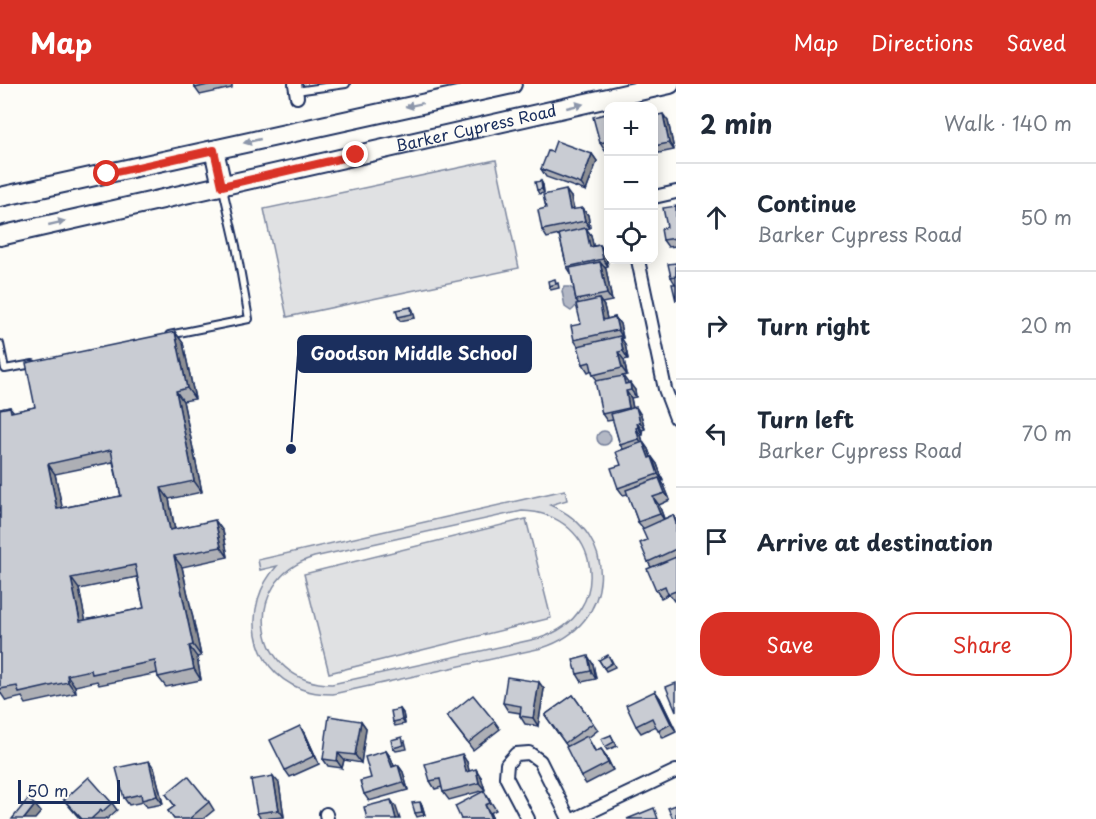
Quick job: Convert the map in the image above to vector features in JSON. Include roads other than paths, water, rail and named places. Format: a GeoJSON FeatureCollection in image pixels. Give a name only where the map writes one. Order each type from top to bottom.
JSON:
{"type":"FeatureCollection","features":[{"type":"Feature","properties":{"kind":"main road"},"geometry":{"type":"LineString","coordinates":[[0,197],[512,84]]}},
{"type":"Feature","properties":{"kind":"main road","name":"Barker Cypress Road"},"geometry":{"type":"LineString","coordinates":[[0,236],[670,84]]}},
{"type":"Feature","properties":{"kind":"main road"},"geometry":{"type":"LineString","coordinates":[[214,150],[222,186]]}},
{"type":"Feature","properties":{"kind":"street"},"geometry":{"type":"LineString","coordinates":[[658,196],[676,192]]}},
{"type":"Feature","properties":{"kind":"street"},"geometry":{"type":"LineString","coordinates":[[639,264],[665,389],[676,418]]}},
{"type":"Feature","properties":{"kind":"street"},"geometry":{"type":"LineString","coordinates":[[528,819],[507,777],[507,764],[516,754],[529,753],[540,761],[569,819]]}},
{"type":"Feature","properties":{"kind":"street"},"geometry":{"type":"LineString","coordinates":[[575,819],[676,771]]}},
{"type":"Feature","properties":{"kind":"lane"},"geometry":{"type":"LineString","coordinates":[[296,91],[346,84]]}},
{"type":"Feature","properties":{"kind":"lane"},"geometry":{"type":"LineString","coordinates":[[156,338],[249,319],[222,186]]}},
{"type":"Feature","properties":{"kind":"lane"},"geometry":{"type":"LineString","coordinates":[[0,344],[5,369],[40,362]]}},
{"type":"Feature","properties":{"kind":"place","name":"Goodson Middle School"},"geometry":{"type":"Point","coordinates":[291,449]}}]}
